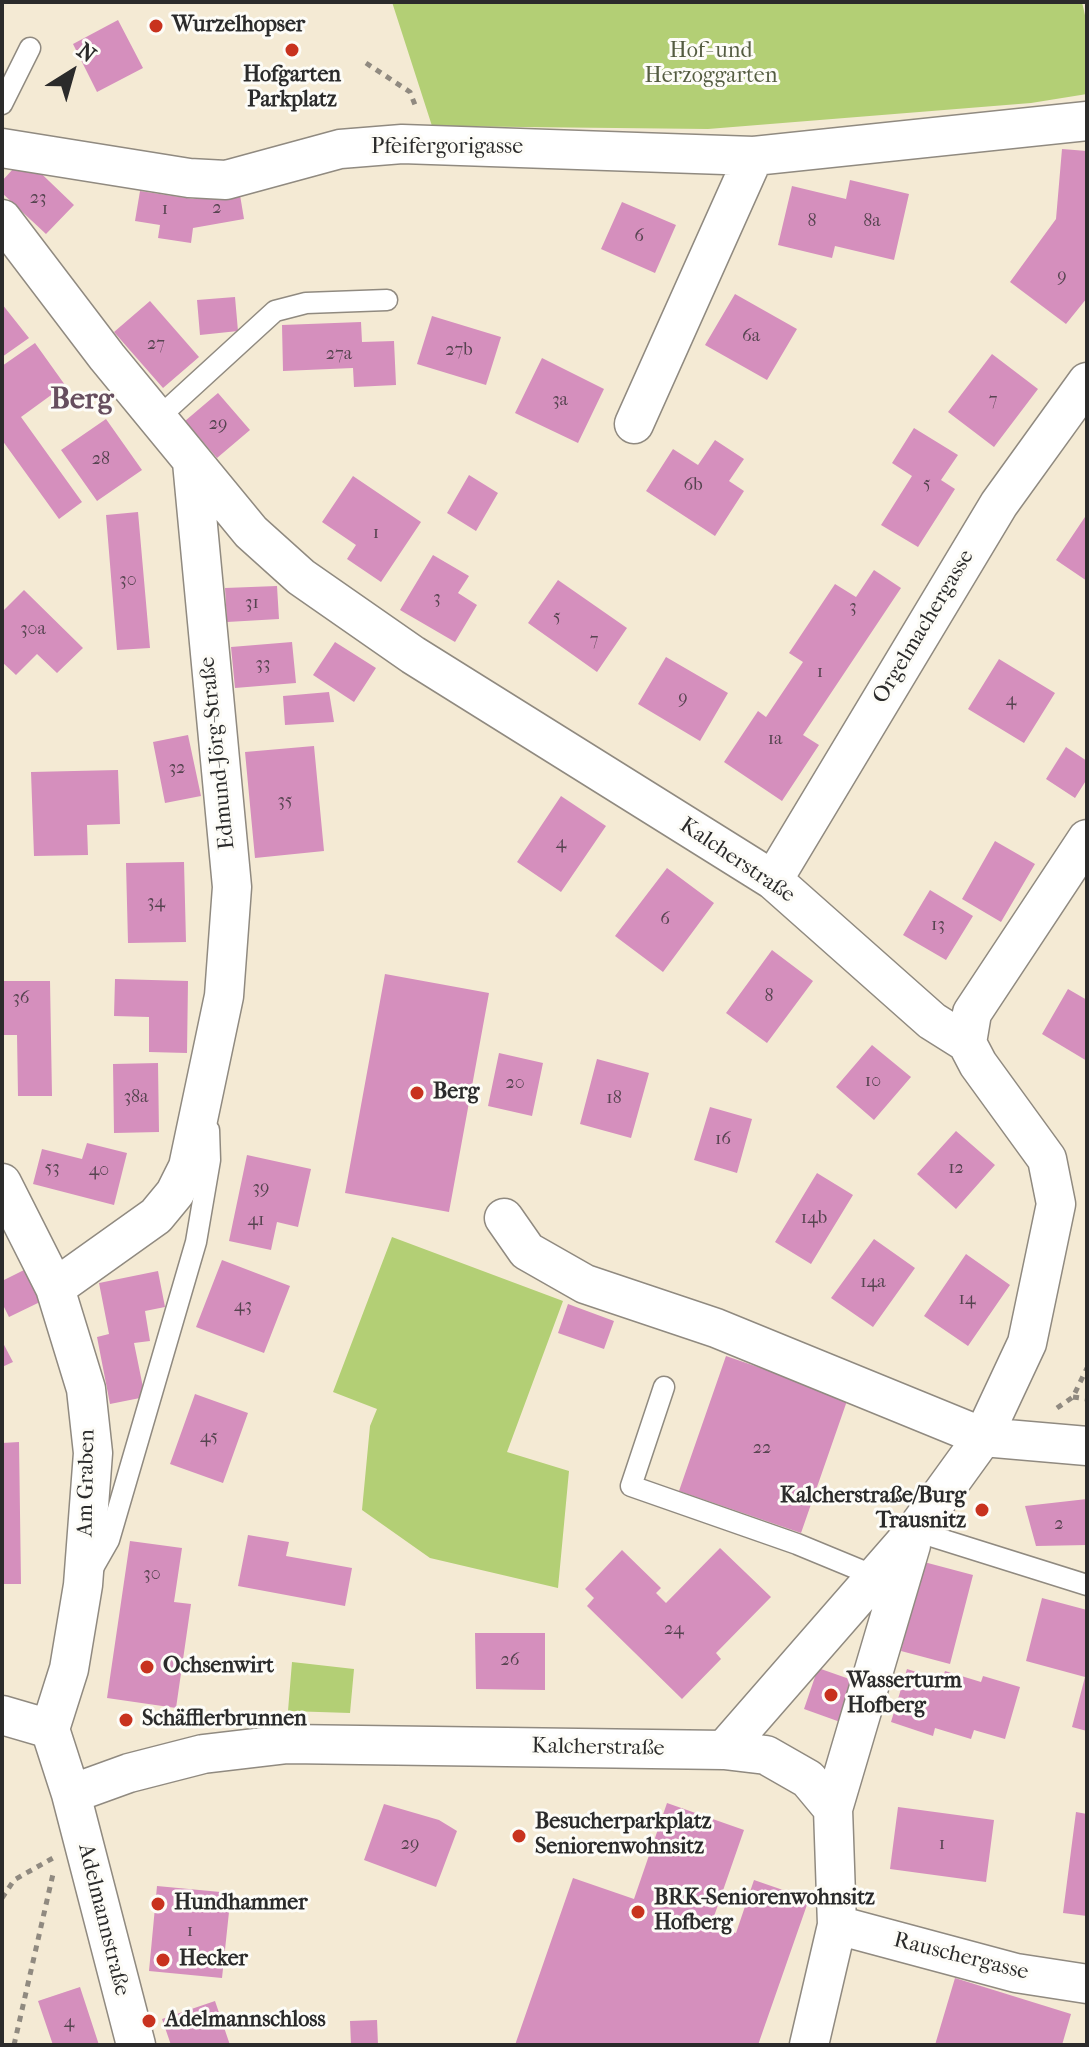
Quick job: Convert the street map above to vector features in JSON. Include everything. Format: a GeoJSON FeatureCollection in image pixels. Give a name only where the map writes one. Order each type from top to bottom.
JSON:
{"type":"FeatureCollection","features":[{"type":"Feature","properties":{"kind":"street","name":"Pfeifergorigasse"},"geometry":{"type":"LineString","coordinates":[[2,148],[189,178],[226,180],[340,149],[428,146],[754,156],[1087,121]]}},
{"type":"Feature","properties":{"kind":"street"},"geometry":{"type":"LineString","coordinates":[[634,424],[754,156]]}},
{"type":"Feature","properties":{"kind":"street"},"geometry":{"type":"LineString","coordinates":[[2,219],[192,462]]}},
{"type":"Feature","properties":{"kind":"street","name":"Orgelmachergasse"},"geometry":{"type":"LineString","coordinates":[[773,880],[999,504],[1087,382]]}},
{"type":"Feature","properties":{"kind":"street","name":"Kalcherstraße"},"geometry":{"type":"LineString","coordinates":[[71,1794],[129,1773],[203,1754],[288,1744],[724,1750],[877,1577],[915,1531],[983,1437],[1027,1343],[1056,1204],[1047,1159],[978,1064],[967,1043],[932,1021],[773,880],[413,655],[301,577],[251,532],[192,462]]}},
{"type":"Feature","properties":{"kind":"street","name":"Edmund-Jörg-Straße"},"geometry":{"type":"LineString","coordinates":[[55,1288],[156,1216],[175,1193],[188,1167],[224,996],[232,887],[192,462]]}},
{"type":"Feature","properties":{"kind":"street"},"geometry":{"type":"LineString","coordinates":[[967,1043],[972,1013],[1087,839]]}},
{"type":"Feature","properties":{"kind":"street","name":"Am Graben"},"geometry":{"type":"LineString","coordinates":[[2,1183],[55,1288],[86,1389],[93,1453],[83,1585],[69,1669],[50,1729]]}},
{"type":"Feature","properties":{"kind":"street"},"geometry":{"type":"LineString","coordinates":[[504,1218],[527,1251],[585,1284],[716,1328],[983,1437],[1087,1446]]}},
{"type":"Feature","properties":{"kind":"street"},"geometry":{"type":"LineString","coordinates":[[809,2045],[837,1925],[833,1809],[915,1531]]}},
{"type":"Feature","properties":{"kind":"street"},"geometry":{"type":"LineString","coordinates":[[2,1715],[50,1729],[71,1794]]}},
{"type":"Feature","properties":{"kind":"street"},"geometry":{"type":"LineString","coordinates":[[724,1750],[766,1755],[808,1779],[833,1809]]}},
{"type":"Feature","properties":{"kind":"street","name":"Adelmannstraße"},"geometry":{"type":"LineString","coordinates":[[71,1794],[136,2045]]}},
{"type":"Feature","properties":{"kind":"street","name":"Rauschergasse"},"geometry":{"type":"LineString","coordinates":[[837,1925],[1016,1973],[1087,1984]]}},
{"type":"Feature","properties":{"kind":"lane"},"geometry":{"type":"LineString","coordinates":[[2,104],[30,48]]}},
{"type":"Feature","properties":{"kind":"lane"},"geometry":{"type":"LineString","coordinates":[[158,418],[275,311],[306,303],[387,300]]}},
{"type":"Feature","properties":{"kind":"lane"},"geometry":{"type":"LineString","coordinates":[[83,1585],[109,1540],[196,1242],[210,1160],[205,1096]]}},
{"type":"Feature","properties":{"kind":"lane"},"geometry":{"type":"LineString","coordinates":[[664,1387],[631,1486],[877,1577]]}},
{"type":"Feature","properties":{"kind":"lane"},"geometry":{"type":"LineString","coordinates":[[915,1531],[1087,1585]]}},
{"type":"Feature","properties":{"kind":"path"},"geometry":{"type":"LineString","coordinates":[[366,63],[410,92],[428,146]]}},
{"type":"Feature","properties":{"kind":"path"},"geometry":{"type":"LineString","coordinates":[[1073,1397],[1087,1399]]}},
{"type":"Feature","properties":{"kind":"path"},"geometry":{"type":"LineString","coordinates":[[2,1898],[14,1880],[57,1855],[14,2045]]}},
{"type":"Feature","properties":{"kind":"green space","name":"Hof- und Herzoggarten"},"geometry":{"type":"Polygon","coordinates":[[[392,2],[1082,2],[1087,24],[1087,94],[1031,103],[708,129],[432,126],[392,2]]]}},
{"type":"Feature","properties":{"kind":"green space"},"geometry":{"type":"Polygon","coordinates":[[[392,1237],[563,1301],[507,1452],[569,1471],[558,1588],[430,1558],[362,1510],[370,1426],[377,1409],[333,1392],[392,1237]]]}},
{"type":"Feature","properties":{"kind":"green space"},"geometry":{"type":"Polygon","coordinates":[[[292,1662],[354,1669],[350,1713],[288,1711],[292,1662]]]}},
{"type":"Feature","properties":{"kind":"building"},"geometry":{"type":"Polygon","coordinates":[[[118,20],[143,68],[97,92],[73,44],[118,20]]]}},
{"type":"Feature","properties":{"kind":"building"},"geometry":{"type":"Polygon","coordinates":[[[1062,149],[1087,151],[1087,298],[1066,324],[1010,282],[1056,219],[1062,149]]]}},
{"type":"Feature","properties":{"kind":"building"},"geometry":{"type":"Polygon","coordinates":[[[24,157],[74,205],[46,234],[2,193],[2,181],[24,157]]]}},
{"type":"Feature","properties":{"kind":"building"},"geometry":{"type":"Polygon","coordinates":[[[850,180],[909,194],[894,260],[835,246],[832,258],[778,245],[792,186],[846,199],[850,180]]]}},
{"type":"Feature","properties":{"kind":"building"},"geometry":{"type":"Polygon","coordinates":[[[239,189],[244,219],[193,228],[191,243],[158,238],[160,225],[135,221],[140,191],[193,199],[239,189]]]}},
{"type":"Feature","properties":{"kind":"building"},"geometry":{"type":"Polygon","coordinates":[[[622,202],[676,225],[655,273],[601,249],[622,202]]]}},
{"type":"Feature","properties":{"kind":"building"},"geometry":{"type":"Polygon","coordinates":[[[735,294],[797,329],[767,380],[705,345],[735,294]]]}},
{"type":"Feature","properties":{"kind":"building"},"geometry":{"type":"Polygon","coordinates":[[[235,297],[238,331],[200,335],[197,300],[235,297]]]}},
{"type":"Feature","properties":{"kind":"building"},"geometry":{"type":"Polygon","coordinates":[[[150,301],[199,357],[163,388],[114,332],[150,301]]]}},
{"type":"Feature","properties":{"kind":"building"},"geometry":{"type":"Polygon","coordinates":[[[2,304],[29,338],[2,357],[2,304]]]}},
{"type":"Feature","properties":{"kind":"building"},"geometry":{"type":"Polygon","coordinates":[[[432,316],[501,337],[486,385],[417,364],[432,316]]]}},
{"type":"Feature","properties":{"kind":"building"},"geometry":{"type":"Polygon","coordinates":[[[361,322],[362,342],[394,341],[396,385],[354,387],[353,368],[283,371],[282,325],[361,322]]]}},
{"type":"Feature","properties":{"kind":"building"},"geometry":{"type":"Polygon","coordinates":[[[35,343],[65,385],[21,417],[82,502],[59,519],[2,440],[2,366],[35,343]]]}},
{"type":"Feature","properties":{"kind":"building"},"geometry":{"type":"Polygon","coordinates":[[[992,354],[1038,389],[994,447],[948,412],[992,354]]]}},
{"type":"Feature","properties":{"kind":"building"},"geometry":{"type":"Polygon","coordinates":[[[542,358],[604,389],[578,443],[515,413],[542,358]]]}},
{"type":"Feature","properties":{"kind":"building"},"geometry":{"type":"Polygon","coordinates":[[[218,393],[250,430],[217,458],[185,421],[218,393]]]}},
{"type":"Feature","properties":{"kind":"building"},"geometry":{"type":"Polygon","coordinates":[[[106,419],[142,470],[97,501],[61,450],[106,419]]]}},
{"type":"Feature","properties":{"kind":"building"},"geometry":{"type":"Polygon","coordinates":[[[914,428],[958,455],[941,480],[955,489],[918,547],[881,525],[912,476],[892,463],[914,428]]]}},
{"type":"Feature","properties":{"kind":"building"},"geometry":{"type":"Polygon","coordinates":[[[715,440],[744,459],[729,481],[744,491],[715,536],[646,491],[673,449],[698,465],[715,440]]]}},
{"type":"Feature","properties":{"kind":"building"},"geometry":{"type":"Polygon","coordinates":[[[469,475],[498,493],[476,531],[447,513],[469,475]]]}},
{"type":"Feature","properties":{"kind":"building"},"geometry":{"type":"Polygon","coordinates":[[[353,476],[421,522],[381,582],[347,559],[356,545],[322,522],[353,476]]]}},
{"type":"Feature","properties":{"kind":"building"},"geometry":{"type":"Polygon","coordinates":[[[138,512],[150,648],[117,650],[106,515],[138,512]]]}},
{"type":"Feature","properties":{"kind":"building"},"geometry":{"type":"Polygon","coordinates":[[[1087,514],[1087,581],[1056,560],[1087,514]]]}},
{"type":"Feature","properties":{"kind":"building"},"geometry":{"type":"Polygon","coordinates":[[[433,555],[469,576],[458,593],[477,605],[455,642],[400,610],[433,555]]]}},
{"type":"Feature","properties":{"kind":"building"},"geometry":{"type":"Polygon","coordinates":[[[874,570],[901,588],[803,735],[819,745],[782,801],[724,762],[758,711],[766,717],[803,662],[789,653],[835,584],[856,597],[874,570]]]}},
{"type":"Feature","properties":{"kind":"building"},"geometry":{"type":"Polygon","coordinates":[[[558,580],[627,628],[597,672],[528,623],[558,580]]]}},
{"type":"Feature","properties":{"kind":"building"},"geometry":{"type":"Polygon","coordinates":[[[277,586],[279,619],[227,622],[225,588],[277,586]]]}},
{"type":"Feature","properties":{"kind":"building"},"geometry":{"type":"Polygon","coordinates":[[[24,590],[83,648],[57,673],[37,654],[16,675],[2,662],[2,612],[24,590]]]}},
{"type":"Feature","properties":{"kind":"building"},"geometry":{"type":"Polygon","coordinates":[[[292,642],[296,683],[235,688],[231,647],[292,642]]]}},
{"type":"Feature","properties":{"kind":"building"},"geometry":{"type":"Polygon","coordinates":[[[335,642],[376,668],[354,702],[313,675],[335,642]]]}},
{"type":"Feature","properties":{"kind":"building"},"geometry":{"type":"Polygon","coordinates":[[[666,657],[728,693],[700,741],[638,704],[666,657]]]}},
{"type":"Feature","properties":{"kind":"building"},"geometry":{"type":"Polygon","coordinates":[[[999,659],[1055,693],[1024,743],[968,709],[999,659]]]}},
{"type":"Feature","properties":{"kind":"building"},"geometry":{"type":"Polygon","coordinates":[[[329,692],[334,722],[285,725],[283,696],[329,692]]]}},
{"type":"Feature","properties":{"kind":"building"},"geometry":{"type":"Polygon","coordinates":[[[188,735],[201,796],[165,803],[153,742],[188,735]]]}},
{"type":"Feature","properties":{"kind":"building"},"geometry":{"type":"Polygon","coordinates":[[[314,746],[324,851],[255,858],[245,752],[314,746]]]}},
{"type":"Feature","properties":{"kind":"building"},"geometry":{"type":"Polygon","coordinates":[[[1066,747],[1087,761],[1087,779],[1075,798],[1046,779],[1066,747]]]}},
{"type":"Feature","properties":{"kind":"building"},"geometry":{"type":"Polygon","coordinates":[[[118,770],[120,824],[87,825],[88,855],[34,856],[31,772],[118,770]]]}},
{"type":"Feature","properties":{"kind":"building"},"geometry":{"type":"Polygon","coordinates":[[[561,796],[606,826],[561,892],[517,862],[561,796]]]}},
{"type":"Feature","properties":{"kind":"building"},"geometry":{"type":"Polygon","coordinates":[[[995,841],[1035,864],[1001,922],[962,899],[995,841]]]}},
{"type":"Feature","properties":{"kind":"building"},"geometry":{"type":"Polygon","coordinates":[[[184,862],[186,942],[128,943],[126,863],[184,862]]]}},
{"type":"Feature","properties":{"kind":"building"},"geometry":{"type":"Polygon","coordinates":[[[667,868],[714,903],[663,972],[615,936],[667,868]]]}},
{"type":"Feature","properties":{"kind":"building"},"geometry":{"type":"Polygon","coordinates":[[[930,890],[973,916],[946,960],[903,935],[930,890]]]}},
{"type":"Feature","properties":{"kind":"building"},"geometry":{"type":"Polygon","coordinates":[[[772,950],[813,981],[767,1043],[726,1013],[772,950]]]}},
{"type":"Feature","properties":{"kind":"building","name":"Berg"},"geometry":{"type":"Polygon","coordinates":[[[385,974],[489,993],[449,1212],[345,1193],[385,974]]]}},
{"type":"Feature","properties":{"kind":"building"},"geometry":{"type":"Polygon","coordinates":[[[115,979],[188,981],[187,1053],[149,1052],[149,1017],[114,1016],[115,979]]]}},
{"type":"Feature","properties":{"kind":"building"},"geometry":{"type":"Polygon","coordinates":[[[2,981],[50,981],[52,1096],[18,1096],[17,1035],[2,1035],[2,981]]]}},
{"type":"Feature","properties":{"kind":"building"},"geometry":{"type":"Polygon","coordinates":[[[1068,989],[1087,1000],[1087,1061],[1042,1034],[1068,989]]]}},
{"type":"Feature","properties":{"kind":"building"},"geometry":{"type":"Polygon","coordinates":[[[872,1045],[911,1077],[874,1120],[836,1087],[872,1045]]]}},
{"type":"Feature","properties":{"kind":"building"},"geometry":{"type":"Polygon","coordinates":[[[499,1053],[543,1063],[532,1116],[488,1106],[499,1053]]]}},
{"type":"Feature","properties":{"kind":"building"},"geometry":{"type":"Polygon","coordinates":[[[597,1059],[649,1073],[631,1138],[580,1124],[597,1059]]]}},
{"type":"Feature","properties":{"kind":"building"},"geometry":{"type":"Polygon","coordinates":[[[158,1063],[159,1132],[114,1133],[113,1064],[158,1063]]]}},
{"type":"Feature","properties":{"kind":"building"},"geometry":{"type":"Polygon","coordinates":[[[710,1107],[752,1119],[737,1173],[694,1160],[710,1107]]]}},
{"type":"Feature","properties":{"kind":"building"},"geometry":{"type":"Polygon","coordinates":[[[956,1131],[995,1165],[956,1209],[917,1174],[956,1131]]]}},
{"type":"Feature","properties":{"kind":"building"},"geometry":{"type":"Polygon","coordinates":[[[87,1143],[127,1153],[114,1205],[33,1184],[42,1149],[82,1159],[87,1143]]]}},
{"type":"Feature","properties":{"kind":"building"},"geometry":{"type":"Polygon","coordinates":[[[247,1155],[311,1169],[298,1227],[277,1222],[271,1250],[229,1241],[247,1155]]]}},
{"type":"Feature","properties":{"kind":"building"},"geometry":{"type":"Polygon","coordinates":[[[817,1173],[853,1195],[811,1264],[775,1242],[817,1173]]]}},
{"type":"Feature","properties":{"kind":"building"},"geometry":{"type":"Polygon","coordinates":[[[874,1239],[915,1268],[873,1327],[831,1298],[874,1239]]]}},
{"type":"Feature","properties":{"kind":"building"},"geometry":{"type":"Polygon","coordinates":[[[966,1254],[1010,1285],[968,1346],[924,1316],[966,1254]]]}},
{"type":"Feature","properties":{"kind":"building"},"geometry":{"type":"Polygon","coordinates":[[[222,1260],[290,1286],[264,1353],[196,1327],[222,1260]]]}},
{"type":"Feature","properties":{"kind":"building"},"geometry":{"type":"Polygon","coordinates":[[[24,1270],[40,1302],[9,1317],[2,1303],[2,1281],[24,1270]]]}},
{"type":"Feature","properties":{"kind":"building"},"geometry":{"type":"Polygon","coordinates":[[[158,1271],[165,1307],[145,1311],[150,1341],[134,1343],[145,1397],[110,1404],[97,1337],[109,1334],[99,1283],[158,1271]]]}},
{"type":"Feature","properties":{"kind":"building"},"geometry":{"type":"Polygon","coordinates":[[[568,1304],[614,1321],[604,1349],[558,1333],[568,1304]]]}},
{"type":"Feature","properties":{"kind":"building"},"geometry":{"type":"Polygon","coordinates":[[[2,1341],[13,1362],[2,1367],[2,1341]]]}},
{"type":"Feature","properties":{"kind":"building"},"geometry":{"type":"Polygon","coordinates":[[[726,1356],[848,1398],[801,1533],[679,1491],[726,1356]]]}},
{"type":"Feature","properties":{"kind":"building"},"geometry":{"type":"Polygon","coordinates":[[[195,1394],[248,1413],[223,1483],[170,1464],[195,1394]]]}},
{"type":"Feature","properties":{"kind":"building"},"geometry":{"type":"Polygon","coordinates":[[[19,1442],[21,1584],[2,1584],[2,1443],[19,1442]]]}},
{"type":"Feature","properties":{"kind":"building"},"geometry":{"type":"Polygon","coordinates":[[[1087,1499],[1087,1545],[1036,1546],[1025,1506],[1087,1499]]]}},
{"type":"Feature","properties":{"kind":"building"},"geometry":{"type":"Polygon","coordinates":[[[248,1535],[289,1542],[286,1556],[352,1568],[345,1606],[238,1586],[248,1535]]]}},
{"type":"Feature","properties":{"kind":"building"},"geometry":{"type":"Polygon","coordinates":[[[130,1541],[182,1548],[174,1602],[191,1604],[176,1708],[107,1698],[130,1541]]]}},
{"type":"Feature","properties":{"kind":"building"},"geometry":{"type":"Polygon","coordinates":[[[720,1548],[771,1597],[716,1653],[721,1659],[682,1699],[587,1606],[594,1598],[585,1589],[622,1550],[661,1588],[656,1593],[666,1603],[720,1548]]]}},
{"type":"Feature","properties":{"kind":"building"},"geometry":{"type":"Polygon","coordinates":[[[924,1562],[973,1575],[950,1664],[901,1651],[924,1562]]]}},
{"type":"Feature","properties":{"kind":"building"},"geometry":{"type":"Polygon","coordinates":[[[1042,1598],[1087,1610],[1087,1731],[1072,1727],[1085,1677],[1026,1661],[1042,1598]]]}},
{"type":"Feature","properties":{"kind":"building"},"geometry":{"type":"Polygon","coordinates":[[[475,1633],[545,1633],[545,1690],[476,1689],[475,1633]]]}},
{"type":"Feature","properties":{"kind":"building","name":"Wasserturm Hofberg"},"geometry":{"type":"Polygon","coordinates":[[[818,1668],[858,1682],[843,1723],[804,1709],[818,1668]]]}},
{"type":"Feature","properties":{"kind":"building"},"geometry":{"type":"Polygon","coordinates":[[[907,1669],[942,1680],[945,1671],[981,1682],[983,1676],[1020,1687],[1005,1739],[974,1730],[971,1739],[935,1728],[933,1736],[891,1722],[907,1669]]]}},
{"type":"Feature","properties":{"kind":"building","name":"BRK-Seniorenwohnsitz Hofberg"},"geometry":{"type":"Polygon","coordinates":[[[667,1803],[744,1830],[711,1925],[736,1933],[754,1880],[809,1899],[758,2045],[515,2045],[573,1878],[634,1899],[667,1803]]]}},
{"type":"Feature","properties":{"kind":"building"},"geometry":{"type":"Polygon","coordinates":[[[384,1804],[439,1820],[457,1831],[436,1887],[364,1860],[384,1804]]]}},
{"type":"Feature","properties":{"kind":"building"},"geometry":{"type":"Polygon","coordinates":[[[898,1807],[994,1820],[986,1882],[890,1869],[898,1807]]]}},
{"type":"Feature","properties":{"kind":"building"},"geometry":{"type":"Polygon","coordinates":[[[1076,1812],[1087,1814],[1087,1916],[1063,1913],[1076,1812]]]}},
{"type":"Feature","properties":{"kind":"building"},"geometry":{"type":"Polygon","coordinates":[[[157,1886],[231,1893],[222,1978],[149,1971],[157,1886]]]}},
{"type":"Feature","properties":{"kind":"building"},"geometry":{"type":"Polygon","coordinates":[[[955,1978],[1071,2014],[1062,2045],[935,2045],[955,1978]]]}},
{"type":"Feature","properties":{"kind":"building"},"geometry":{"type":"Polygon","coordinates":[[[80,1987],[99,2045],[53,2045],[38,2001],[80,1987]]]}},
{"type":"Feature","properties":{"kind":"building"},"geometry":{"type":"Polygon","coordinates":[[[215,2001],[230,2045],[171,2045],[162,2019],[215,2001]]]}},
{"type":"Feature","properties":{"kind":"building"},"geometry":{"type":"Polygon","coordinates":[[[377,2020],[378,2045],[351,2045],[350,2021],[377,2020]]]}},
{"type":"Feature","properties":{"kind":"place","name":"Wurzelhopser"},"geometry":{"type":"Point","coordinates":[156,26]}},
{"type":"Feature","properties":{"kind":"place","name":"Hofgarten Parkplatz"},"geometry":{"type":"Point","coordinates":[292,50]}},
{"type":"Feature","properties":{"kind":"place","name":"Berg"},"geometry":{"type":"Point","coordinates":[417,1093]}},
{"type":"Feature","properties":{"kind":"place","name":"Kalcherstraße/Burg Trausnitz"},"geometry":{"type":"Point","coordinates":[982,1510]}},
{"type":"Feature","properties":{"kind":"place","name":"Ochsenwirt"},"geometry":{"type":"Point","coordinates":[147,1667]}},
{"type":"Feature","properties":{"kind":"place","name":"Wasserturm Hofberg"},"geometry":{"type":"Point","coordinates":[831,1695]}},
{"type":"Feature","properties":{"kind":"place","name":"Schäfflerbrunnen"},"geometry":{"type":"Point","coordinates":[126,1720]}},
{"type":"Feature","properties":{"kind":"place","name":"Besucherparkplatz Seniorenwohnsitz"},"geometry":{"type":"Point","coordinates":[519,1836]}},
{"type":"Feature","properties":{"kind":"place","name":"Hundhammer"},"geometry":{"type":"Point","coordinates":[158,1904]}},
{"type":"Feature","properties":{"kind":"place","name":"BRK-Seniorenwohnsitz Hofberg"},"geometry":{"type":"Point","coordinates":[638,1912]}},
{"type":"Feature","properties":{"kind":"place","name":"Hecker"},"geometry":{"type":"Point","coordinates":[163,1960]}},
{"type":"Feature","properties":{"kind":"place","name":"Adelmannschloss"},"geometry":{"type":"Point","coordinates":[149,2021]}},
{"type":"Feature","properties":{"kind":"district","name":"Berg"},"geometry":{"type":"Point","coordinates":[82,401]}}]}
